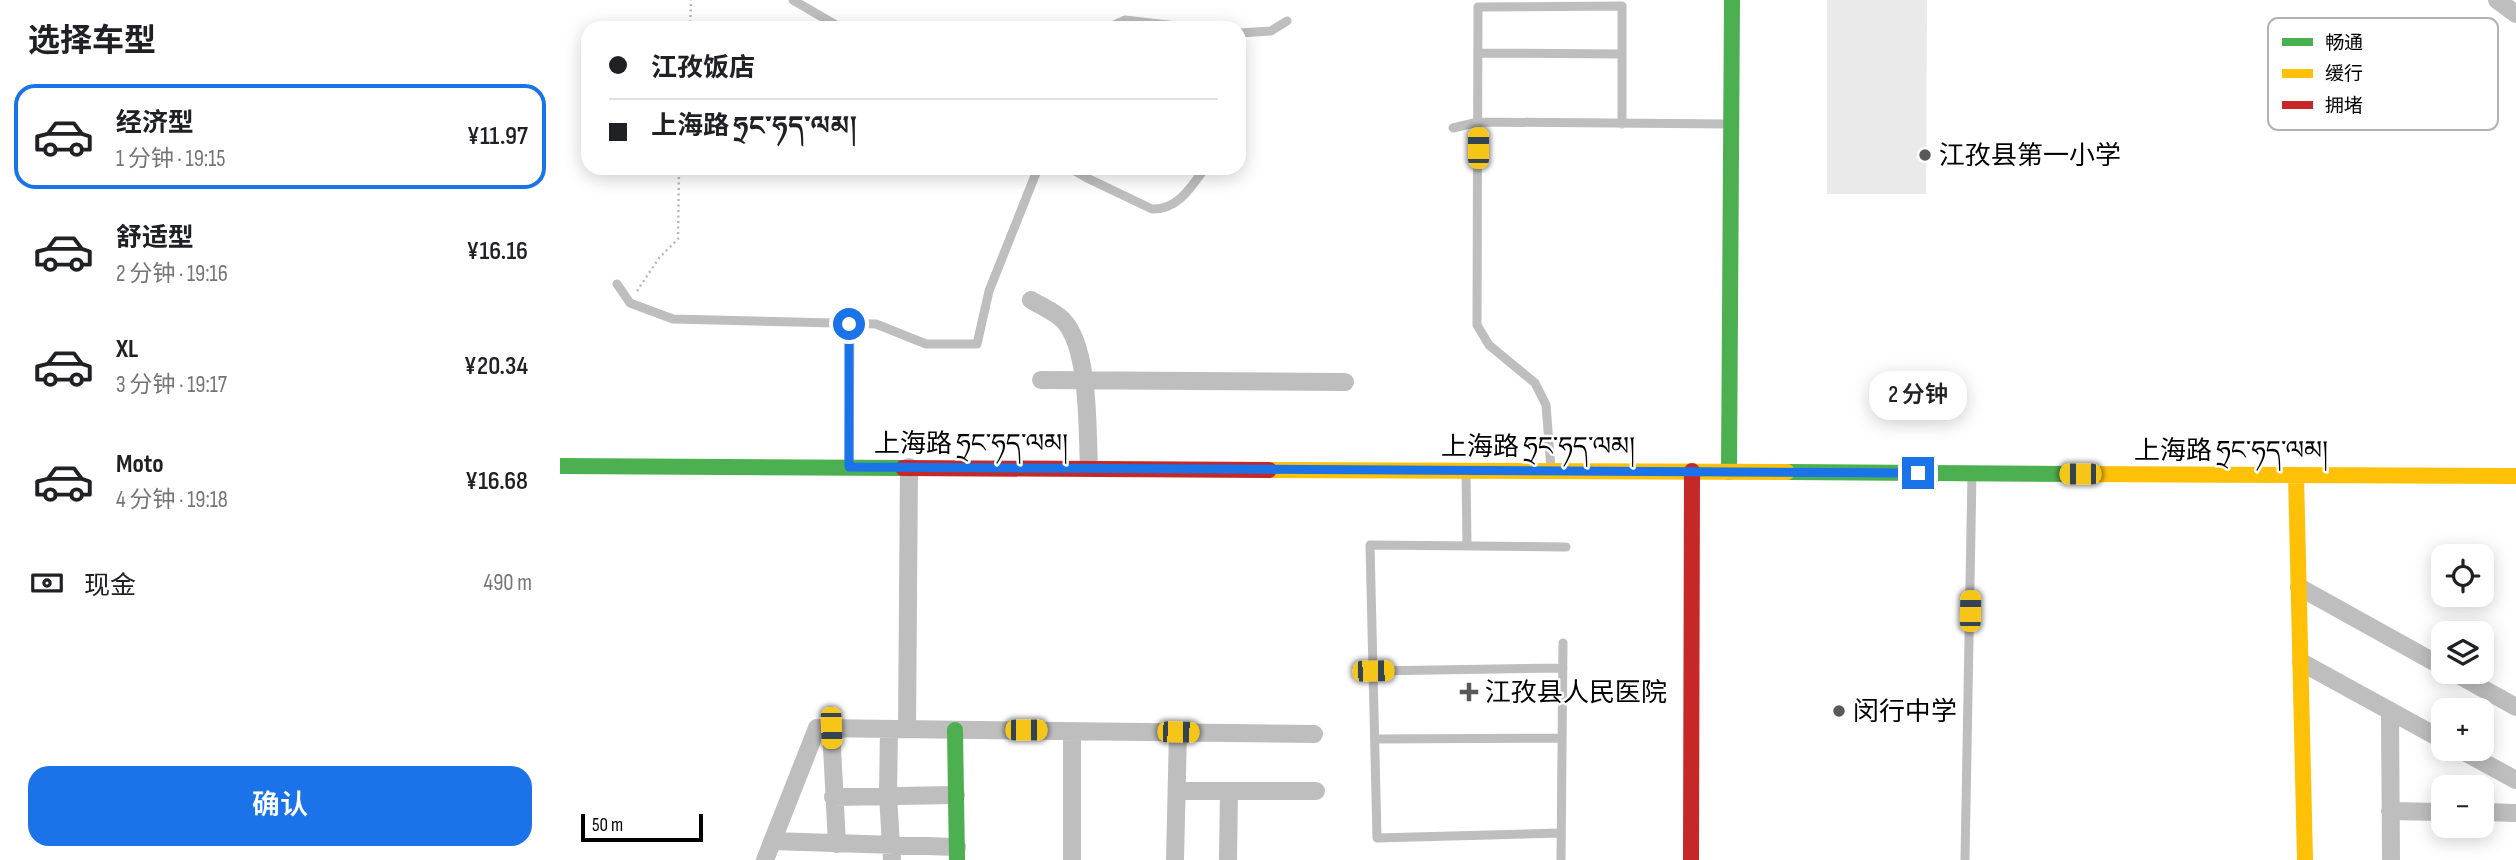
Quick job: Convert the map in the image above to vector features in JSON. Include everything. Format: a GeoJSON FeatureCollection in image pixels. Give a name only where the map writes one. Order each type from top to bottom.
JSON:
{"type":"FeatureCollection","features":[{"type":"Feature","properties":{"kind":"main road"},"geometry":{"type":"LineString","coordinates":[[1729,472],[1732,0]]}},
{"type":"Feature","properties":{"kind":"main road","name":"上海路 ཧྲང་ཧད་ལམ།"},"geometry":{"type":"LineString","coordinates":[[560,466],[2516,475]]}},
{"type":"Feature","properties":{"kind":"main road"},"geometry":{"type":"LineString","coordinates":[[1691,860],[1692,471]]}},
{"type":"Feature","properties":{"kind":"main road"},"geometry":{"type":"LineString","coordinates":[[2296,475],[2305,860]]}},
{"type":"Feature","properties":{"kind":"main road"},"geometry":{"type":"LineString","coordinates":[[955,730],[957,854]]}},
{"type":"Feature","properties":{"kind":"street"},"geometry":{"type":"LineString","coordinates":[[2497,0],[2516,14]]}},
{"type":"Feature","properties":{"kind":"street"},"geometry":{"type":"LineString","coordinates":[[1031,300],[1062,319],[1071,332],[1085,380],[1089,468]]}},
{"type":"Feature","properties":{"kind":"street"},"geometry":{"type":"LineString","coordinates":[[1041,380],[1345,382]]}},
{"type":"Feature","properties":{"kind":"street"},"geometry":{"type":"LineString","coordinates":[[907,729],[908,467]]}},
{"type":"Feature","properties":{"kind":"street"},"geometry":{"type":"LineString","coordinates":[[2299,587],[2431,660]]}},
{"type":"Feature","properties":{"kind":"street"},"geometry":{"type":"LineString","coordinates":[[2301,662],[2431,733]]}},
{"type":"Feature","properties":{"kind":"street"},"geometry":{"type":"LineString","coordinates":[[2475,684],[2516,707]]}},
{"type":"Feature","properties":{"kind":"street"},"geometry":{"type":"LineString","coordinates":[[2390,711],[2391,860]]}},
{"type":"Feature","properties":{"kind":"street"},"geometry":{"type":"LineString","coordinates":[[765,860],[817,728],[1314,734]]}},
{"type":"Feature","properties":{"kind":"street"},"geometry":{"type":"LineString","coordinates":[[831,728],[837,844]]}},
{"type":"Feature","properties":{"kind":"street"},"geometry":{"type":"LineString","coordinates":[[889,729],[888,796],[892,853]]}},
{"type":"Feature","properties":{"kind":"street"},"geometry":{"type":"LineString","coordinates":[[1072,731],[1072,860]]}},
{"type":"Feature","properties":{"kind":"street"},"geometry":{"type":"LineString","coordinates":[[1175,860],[1178,732]]}},
{"type":"Feature","properties":{"kind":"street"},"geometry":{"type":"LineString","coordinates":[[2481,761],[2516,780]]}},
{"type":"Feature","properties":{"kind":"street"},"geometry":{"type":"LineString","coordinates":[[1177,790],[1316,791]]}},
{"type":"Feature","properties":{"kind":"street"},"geometry":{"type":"LineString","coordinates":[[1228,860],[1229,791]]}},
{"type":"Feature","properties":{"kind":"street"},"geometry":{"type":"LineString","coordinates":[[833,797],[956,796]]}},
{"type":"Feature","properties":{"kind":"street"},"geometry":{"type":"LineString","coordinates":[[2390,811],[2431,812]]}},
{"type":"Feature","properties":{"kind":"street"},"geometry":{"type":"LineString","coordinates":[[2494,812],[2516,813]]}},
{"type":"Feature","properties":{"kind":"street"},"geometry":{"type":"LineString","coordinates":[[772,841],[837,844],[892,853],[957,854]]}},
{"type":"Feature","properties":{"kind":"lane"},"geometry":{"type":"LineString","coordinates":[[793,0],[829,21]]}},
{"type":"Feature","properties":{"kind":"lane"},"geometry":{"type":"LineString","coordinates":[[1551,471],[1546,405],[1535,383],[1489,345],[1477,325],[1478,7],[1622,6],[1622,124]]}},
{"type":"Feature","properties":{"kind":"lane"},"geometry":{"type":"LineString","coordinates":[[1246,33],[1271,31],[1287,22]]}},
{"type":"Feature","properties":{"kind":"lane"},"geometry":{"type":"LineString","coordinates":[[1478,52],[1622,54]]}},
{"type":"Feature","properties":{"kind":"lane"},"geometry":{"type":"LineString","coordinates":[[1453,128],[1478,122],[1731,124]]}},
{"type":"Feature","properties":{"kind":"lane"},"geometry":{"type":"LineString","coordinates":[[617,284],[630,303],[673,319],[876,324],[926,344],[977,344],[989,291],[1035,175]]}},
{"type":"Feature","properties":{"kind":"lane"},"geometry":{"type":"LineString","coordinates":[[1084,175],[1152,209],[1163,209],[1182,198],[1200,175]]}},
{"type":"Feature","properties":{"kind":"lane"},"geometry":{"type":"LineString","coordinates":[[849,324],[849,467]]}},
{"type":"Feature","properties":{"kind":"lane"},"geometry":{"type":"LineString","coordinates":[[1466,470],[1467,546]]}},
{"type":"Feature","properties":{"kind":"lane"},"geometry":{"type":"LineString","coordinates":[[1965,860],[1972,473]]}},
{"type":"Feature","properties":{"kind":"lane"},"geometry":{"type":"LineString","coordinates":[[1561,833],[1377,838],[1370,545],[1566,547]]}},
{"type":"Feature","properties":{"kind":"lane"},"geometry":{"type":"LineString","coordinates":[[1561,860],[1563,643]]}},
{"type":"Feature","properties":{"kind":"lane"},"geometry":{"type":"LineString","coordinates":[[1373,671],[1563,668]]}},
{"type":"Feature","properties":{"kind":"lane"},"geometry":{"type":"LineString","coordinates":[[1375,739],[1562,738]]}},
{"type":"Feature","properties":{"kind":"path"},"geometry":{"type":"LineString","coordinates":[[690,21],[691,0]]}},
{"type":"Feature","properties":{"kind":"path"},"geometry":{"type":"LineString","coordinates":[[630,303],[659,258],[678,239],[679,175]]}},
{"type":"Feature","properties":{"kind":"shaded area"},"geometry":{"type":"Polygon","coordinates":[[[1827,0],[1927,0],[1926,194],[1827,194],[1827,0]]]}},
{"type":"Feature","properties":{"kind":"traffic: fast"},"geometry":{"type":"LineString","coordinates":[[1729,472],[1732,0]]}},
{"type":"Feature","properties":{"kind":"traffic: fast"},"geometry":{"type":"LineString","coordinates":[[560,466],[903,468]]}},
{"type":"Feature","properties":{"kind":"traffic: fast"},"geometry":{"type":"LineString","coordinates":[[1787,472],[2071,474]]}},
{"type":"Feature","properties":{"kind":"traffic: fast"},"geometry":{"type":"LineString","coordinates":[[955,730],[957,860]]}},
{"type":"Feature","properties":{"kind":"traffic: slow"},"geometry":{"type":"LineString","coordinates":[[1269,470],[1787,472]]}},
{"type":"Feature","properties":{"kind":"traffic: slow"},"geometry":{"type":"LineString","coordinates":[[2071,474],[2516,476]]}},
{"type":"Feature","properties":{"kind":"traffic: slow"},"geometry":{"type":"LineString","coordinates":[[2296,475],[2305,860]]}},
{"type":"Feature","properties":{"kind":"traffic: jam"},"geometry":{"type":"LineString","coordinates":[[903,468],[1269,470]]}},
{"type":"Feature","properties":{"kind":"traffic: jam"},"geometry":{"type":"LineString","coordinates":[[1691,860],[1692,471]]}},
{"type":"Feature","properties":{"kind":"place","name":"江孜县第一小学"},"geometry":{"type":"Point","coordinates":[1925,155]}},
{"type":"Feature","properties":{"kind":"place","name":"江孜县人民医院"},"geometry":{"type":"Point","coordinates":[1469,692]}},
{"type":"Feature","properties":{"kind":"place","name":"闵行中学"},"geometry":{"type":"Point","coordinates":[1839,711]}},
{"type":"Feature","properties":{"kind":"route"},"geometry":{"type":"LineString","coordinates":[[849,324],[849,467],[1918,473]]}}]}
